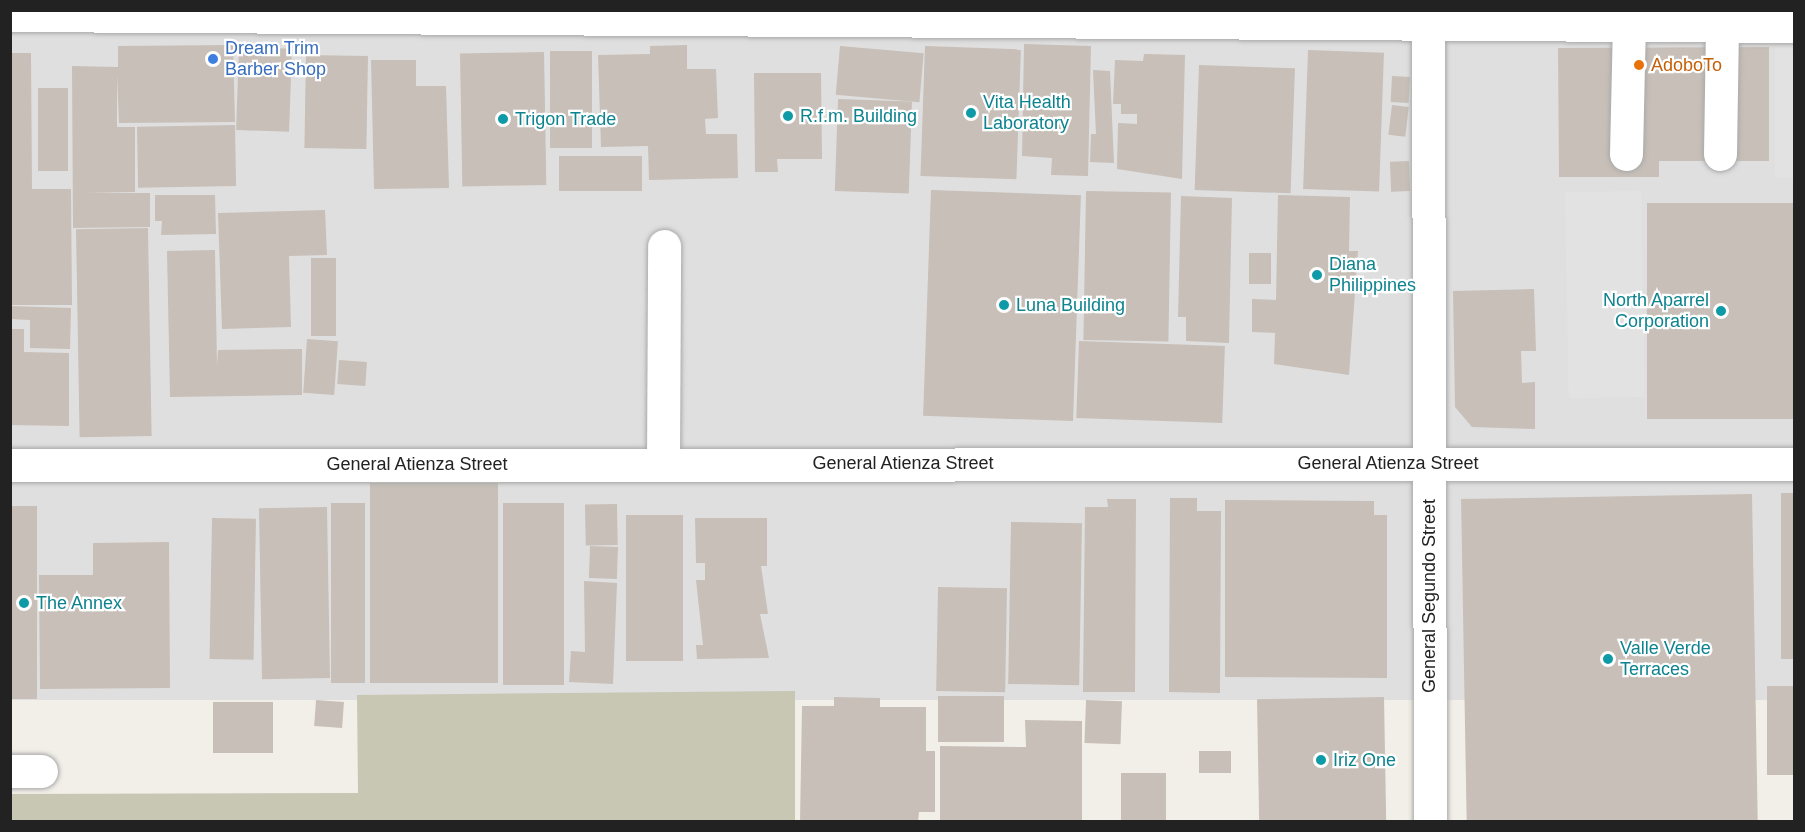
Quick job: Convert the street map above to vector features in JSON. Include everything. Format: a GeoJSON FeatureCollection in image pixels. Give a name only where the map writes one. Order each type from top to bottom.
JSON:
{"type":"FeatureCollection","features":[{"type":"Feature","properties":{"kind":"street"},"geometry":{"type":"LineString","coordinates":[[10,15],[225,13],[1428,18],[1629,25],[1794,26]]}},
{"type":"Feature","properties":{"kind":"street","name":"General Segundo Street"},"geometry":{"type":"LineString","coordinates":[[1428,18],[1430,822]]}},
{"type":"Feature","properties":{"kind":"street"},"geometry":{"type":"LineString","coordinates":[[1626,154],[1629,25]]}},
{"type":"Feature","properties":{"kind":"street"},"geometry":{"type":"LineString","coordinates":[[1720,154],[1722,25]]}},
{"type":"Feature","properties":{"kind":"street"},"geometry":{"type":"LineString","coordinates":[[663,464],[664,246]]}},
{"type":"Feature","properties":{"kind":"street","name":"General Atienza Street"},"geometry":{"type":"LineString","coordinates":[[10,465],[1794,464]]}},
{"type":"Feature","properties":{"kind":"shaded area"},"geometry":{"type":"Polygon","coordinates":[[[10,11],[1794,11],[1794,700],[10,700],[10,11]]]}},
{"type":"Feature","properties":{"kind":"shaded area"},"geometry":{"type":"Polygon","coordinates":[[[1775,48],[1794,48],[1794,178],[1775,178],[1775,48]]]}},
{"type":"Feature","properties":{"kind":"shaded area"},"geometry":{"type":"Polygon","coordinates":[[[1641,191],[1645,397],[1569,398],[1565,192],[1641,191]]]}},
{"type":"Feature","properties":{"kind":"shaded area"},"geometry":{"type":"Polygon","coordinates":[[[795,691],[795,821],[11,821],[11,794],[358,793],[357,695],[795,691]]]}},
{"type":"Feature","properties":{"kind":"building"},"geometry":{"type":"Polygon","coordinates":[[[1024,44],[1091,46],[1088,176],[1051,175],[1052,158],[1022,156],[1024,44]]]}},
{"type":"Feature","properties":{"kind":"building"},"geometry":{"type":"Polygon","coordinates":[[[233,45],[235,122],[119,123],[117,74],[117,127],[135,127],[135,192],[84,193],[150,193],[150,227],[73,228],[72,66],[118,67],[118,46],[233,45]]]}},
{"type":"Feature","properties":{"kind":"building"},"geometry":{"type":"Polygon","coordinates":[[[687,45],[687,69],[716,69],[718,118],[705,119],[706,134],[737,134],[738,178],[649,180],[648,146],[601,147],[598,55],[650,54],[650,46],[687,45]]]}},
{"type":"Feature","properties":{"kind":"building"},"geometry":{"type":"Polygon","coordinates":[[[840,46],[924,53],[919,102],[836,95],[840,46]]]}},
{"type":"Feature","properties":{"kind":"building","name":"Vita Health Laboratory"},"geometry":{"type":"Polygon","coordinates":[[[925,46],[1021,49],[1016,179],[920,176],[925,46]]]}},
{"type":"Feature","properties":{"kind":"building"},"geometry":{"type":"Polygon","coordinates":[[[239,47],[292,49],[289,132],[236,130],[239,47]]]}},
{"type":"Feature","properties":{"kind":"building"},"geometry":{"type":"Polygon","coordinates":[[[1769,47],[1769,161],[1659,161],[1659,177],[1559,177],[1558,48],[1769,47]]]}},
{"type":"Feature","properties":{"kind":"building"},"geometry":{"type":"Polygon","coordinates":[[[1308,50],[1384,53],[1379,192],[1303,189],[1308,50]]]}},
{"type":"Feature","properties":{"kind":"building"},"geometry":{"type":"Polygon","coordinates":[[[550,51],[592,51],[592,148],[550,148],[550,51]]]}},
{"type":"Feature","properties":{"kind":"building","name":"Trigon Trade"},"geometry":{"type":"Polygon","coordinates":[[[544,52],[546,185],[462,186],[460,53],[544,52]]]}},
{"type":"Feature","properties":{"kind":"building"},"geometry":{"type":"Polygon","coordinates":[[[10,53],[31,53],[32,189],[71,189],[72,305],[10,305],[10,53]]]}},
{"type":"Feature","properties":{"kind":"building"},"geometry":{"type":"Polygon","coordinates":[[[1144,54],[1185,55],[1182,179],[1117,169],[1118,123],[1137,124],[1137,114],[1121,114],[1121,104],[1113,104],[1115,60],[1143,61],[1144,54]]]}},
{"type":"Feature","properties":{"kind":"building"},"geometry":{"type":"Polygon","coordinates":[[[306,55],[368,56],[366,149],[304,148],[306,55]]]}},
{"type":"Feature","properties":{"kind":"building"},"geometry":{"type":"Polygon","coordinates":[[[371,60],[416,60],[416,86],[446,86],[449,188],[374,189],[371,60]]]}},
{"type":"Feature","properties":{"kind":"building"},"geometry":{"type":"Polygon","coordinates":[[[1199,65],[1295,68],[1291,193],[1195,190],[1199,65]]]}},
{"type":"Feature","properties":{"kind":"building"},"geometry":{"type":"Polygon","coordinates":[[[1093,70],[1110,71],[1114,163],[1090,162],[1091,134],[1096,134],[1093,70]]]}},
{"type":"Feature","properties":{"kind":"building","name":"R.f.m. Building"},"geometry":{"type":"Polygon","coordinates":[[[754,73],[821,73],[822,159],[777,159],[778,172],[755,172],[754,73]]]}},
{"type":"Feature","properties":{"kind":"building"},"geometry":{"type":"Polygon","coordinates":[[[1392,76],[1410,77],[1409,103],[1391,102],[1392,76]]]}},
{"type":"Feature","properties":{"kind":"building"},"geometry":{"type":"Polygon","coordinates":[[[38,88],[68,88],[68,171],[38,171],[38,88]]]}},
{"type":"Feature","properties":{"kind":"building"},"geometry":{"type":"Polygon","coordinates":[[[838,99],[912,102],[909,194],[835,191],[838,99]]]}},
{"type":"Feature","properties":{"kind":"building"},"geometry":{"type":"Polygon","coordinates":[[[1392,105],[1409,107],[1405,137],[1388,135],[1392,105]]]}},
{"type":"Feature","properties":{"kind":"building"},"geometry":{"type":"Polygon","coordinates":[[[235,125],[236,186],[138,188],[137,127],[235,125]]]}},
{"type":"Feature","properties":{"kind":"building"},"geometry":{"type":"Polygon","coordinates":[[[559,156],[642,156],[642,191],[559,191],[559,156]]]}},
{"type":"Feature","properties":{"kind":"building"},"geometry":{"type":"Polygon","coordinates":[[[1409,161],[1410,191],[1391,192],[1390,162],[1409,161]]]}},
{"type":"Feature","properties":{"kind":"building","name":"Luna Building"},"geometry":{"type":"Polygon","coordinates":[[[931,190],[1081,195],[1073,421],[923,416],[931,190]]]}},
{"type":"Feature","properties":{"kind":"building"},"geometry":{"type":"Polygon","coordinates":[[[1086,191],[1171,192],[1168,341],[1083,340],[1086,191]]]}},
{"type":"Feature","properties":{"kind":"building"},"geometry":{"type":"Polygon","coordinates":[[[155,195],[215,195],[216,234],[161,235],[162,221],[155,221],[155,195]]]}},
{"type":"Feature","properties":{"kind":"building","name":"Diana Philippines"},"geometry":{"type":"Polygon","coordinates":[[[1278,195],[1350,197],[1349,251],[1358,251],[1349,375],[1274,364],[1275,333],[1252,332],[1252,299],[1276,300],[1278,195]]]}},
{"type":"Feature","properties":{"kind":"building"},"geometry":{"type":"Polygon","coordinates":[[[1181,196],[1232,198],[1229,343],[1186,341],[1186,317],[1178,317],[1181,196]]]}},
{"type":"Feature","properties":{"kind":"building","name":"North Aparrel Corporation"},"geometry":{"type":"Polygon","coordinates":[[[1647,203],[1794,203],[1794,419],[1647,419],[1647,203]]]}},
{"type":"Feature","properties":{"kind":"building"},"geometry":{"type":"Polygon","coordinates":[[[325,210],[327,255],[289,256],[291,327],[222,329],[218,213],[325,210]]]}},
{"type":"Feature","properties":{"kind":"building"},"geometry":{"type":"Polygon","coordinates":[[[148,228],[152,436],[80,437],[76,229],[148,228]]]}},
{"type":"Feature","properties":{"kind":"building"},"geometry":{"type":"Polygon","coordinates":[[[215,250],[217,366],[218,350],[302,349],[302,395],[170,397],[167,251],[215,250]]]}},
{"type":"Feature","properties":{"kind":"building"},"geometry":{"type":"Polygon","coordinates":[[[1249,253],[1271,253],[1271,284],[1249,284],[1249,253]]]}},
{"type":"Feature","properties":{"kind":"building"},"geometry":{"type":"Polygon","coordinates":[[[311,258],[336,258],[336,336],[311,336],[311,258]]]}},
{"type":"Feature","properties":{"kind":"building"},"geometry":{"type":"Polygon","coordinates":[[[1534,289],[1536,351],[1521,351],[1522,383],[1535,382],[1535,429],[1472,427],[1455,407],[1453,291],[1534,289]]]}},
{"type":"Feature","properties":{"kind":"building"},"geometry":{"type":"Polygon","coordinates":[[[10,306],[71,308],[70,349],[30,348],[30,320],[10,319],[10,306]]]}},
{"type":"Feature","properties":{"kind":"building"},"geometry":{"type":"Polygon","coordinates":[[[10,329],[24,329],[24,352],[69,353],[69,426],[10,425],[10,329]]]}},
{"type":"Feature","properties":{"kind":"building"},"geometry":{"type":"Polygon","coordinates":[[[307,339],[338,341],[334,395],[303,393],[307,339]]]}},
{"type":"Feature","properties":{"kind":"building"},"geometry":{"type":"Polygon","coordinates":[[[1079,341],[1225,346],[1222,423],[1076,418],[1079,341]]]}},
{"type":"Feature","properties":{"kind":"building"},"geometry":{"type":"Polygon","coordinates":[[[339,360],[367,362],[365,386],[337,384],[339,360]]]}},
{"type":"Feature","properties":{"kind":"building"},"geometry":{"type":"Polygon","coordinates":[[[370,483],[498,483],[498,683],[370,683],[370,483]]]}},
{"type":"Feature","properties":{"kind":"building"},"geometry":{"type":"Polygon","coordinates":[[[1781,493],[1794,493],[1794,659],[1781,659],[1781,493]]]}},
{"type":"Feature","properties":{"kind":"building","name":"Valle Verde Terraces"},"geometry":{"type":"Polygon","coordinates":[[[1752,494],[1758,822],[1467,822],[1461,499],[1752,494]]]}},
{"type":"Feature","properties":{"kind":"building"},"geometry":{"type":"Polygon","coordinates":[[[1170,498],[1197,498],[1197,511],[1221,511],[1220,693],[1169,692],[1170,498]]]}},
{"type":"Feature","properties":{"kind":"building"},"geometry":{"type":"Polygon","coordinates":[[[1107,499],[1136,499],[1135,692],[1083,692],[1085,507],[1108,507],[1107,499]]]}},
{"type":"Feature","properties":{"kind":"building"},"geometry":{"type":"Polygon","coordinates":[[[1225,500],[1374,501],[1374,515],[1387,515],[1387,678],[1225,677],[1225,500]]]}},
{"type":"Feature","properties":{"kind":"building"},"geometry":{"type":"Polygon","coordinates":[[[331,503],[365,503],[365,683],[331,683],[331,503]]]}},
{"type":"Feature","properties":{"kind":"building"},"geometry":{"type":"Polygon","coordinates":[[[503,503],[564,503],[564,685],[503,685],[503,503]]]}},
{"type":"Feature","properties":{"kind":"building"},"geometry":{"type":"Polygon","coordinates":[[[617,504],[618,545],[586,546],[585,505],[617,504]]]}},
{"type":"Feature","properties":{"kind":"building","name":"The Annex"},"geometry":{"type":"Polygon","coordinates":[[[10,506],[37,506],[37,699],[10,699],[10,506]]]}},
{"type":"Feature","properties":{"kind":"building"},"geometry":{"type":"Polygon","coordinates":[[[327,507],[330,678],[262,679],[259,508],[327,507]]]}},
{"type":"Feature","properties":{"kind":"building"},"geometry":{"type":"Polygon","coordinates":[[[626,515],[683,515],[683,661],[626,661],[626,515]]]}},
{"type":"Feature","properties":{"kind":"building"},"geometry":{"type":"Polygon","coordinates":[[[212,518],[256,519],[254,660],[210,659],[212,518]]]}},
{"type":"Feature","properties":{"kind":"building"},"geometry":{"type":"Polygon","coordinates":[[[695,518],[767,518],[767,566],[761,566],[768,614],[760,614],[769,658],[697,659],[696,645],[703,645],[696,580],[705,580],[705,563],[696,563],[695,518]]]}},
{"type":"Feature","properties":{"kind":"building"},"geometry":{"type":"Polygon","coordinates":[[[1011,522],[1082,523],[1079,685],[1008,684],[1011,522]]]}},
{"type":"Feature","properties":{"kind":"building"},"geometry":{"type":"Polygon","coordinates":[[[169,542],[170,688],[40,689],[39,575],[93,575],[93,543],[169,542]]]}},
{"type":"Feature","properties":{"kind":"building"},"geometry":{"type":"Polygon","coordinates":[[[590,546],[618,547],[617,579],[589,578],[590,546]]]}},
{"type":"Feature","properties":{"kind":"building"},"geometry":{"type":"Polygon","coordinates":[[[584,581],[617,583],[613,684],[569,682],[571,651],[585,652],[584,581]]]}},
{"type":"Feature","properties":{"kind":"building"},"geometry":{"type":"Polygon","coordinates":[[[938,587],[1007,588],[1005,692],[936,691],[938,587]]]}},
{"type":"Feature","properties":{"kind":"building"},"geometry":{"type":"Polygon","coordinates":[[[1767,686],[1794,686],[1794,775],[1767,775],[1767,686]]]}},
{"type":"Feature","properties":{"kind":"building"},"geometry":{"type":"Polygon","coordinates":[[[938,696],[1004,696],[1004,742],[938,742],[938,696]]]}},
{"type":"Feature","properties":{"kind":"building"},"geometry":{"type":"Polygon","coordinates":[[[834,697],[880,698],[880,707],[926,707],[926,751],[935,751],[935,812],[919,812],[918,822],[800,822],[802,706],[834,706],[834,697]]]}},
{"type":"Feature","properties":{"kind":"building","name":"Iriz One"},"geometry":{"type":"Polygon","coordinates":[[[1384,697],[1386,822],[1259,822],[1257,699],[1384,697]]]}},
{"type":"Feature","properties":{"kind":"building"},"geometry":{"type":"Polygon","coordinates":[[[316,700],[344,702],[342,728],[314,726],[316,700]]]}},
{"type":"Feature","properties":{"kind":"building"},"geometry":{"type":"Polygon","coordinates":[[[1086,700],[1122,701],[1120,744],[1084,743],[1086,700]]]}},
{"type":"Feature","properties":{"kind":"building"},"geometry":{"type":"Polygon","coordinates":[[[213,702],[273,702],[273,753],[213,753],[213,702]]]}},
{"type":"Feature","properties":{"kind":"building"},"geometry":{"type":"Polygon","coordinates":[[[1025,720],[1082,721],[1082,822],[940,822],[940,746],[1026,747],[1025,720]]]}},
{"type":"Feature","properties":{"kind":"building"},"geometry":{"type":"Polygon","coordinates":[[[1199,751],[1231,751],[1231,773],[1199,773],[1199,751]]]}},
{"type":"Feature","properties":{"kind":"building"},"geometry":{"type":"Polygon","coordinates":[[[1121,773],[1166,773],[1166,822],[1121,822],[1121,773]]]}},
{"type":"Feature","properties":{"kind":"place","name":"Dream Trim Barber Shop"},"geometry":{"type":"Point","coordinates":[213,59]}},
{"type":"Feature","properties":{"kind":"place","name":"AdoboTo"},"geometry":{"type":"Point","coordinates":[1639,65]}},
{"type":"Feature","properties":{"kind":"place","name":"Vita Health Laboratory"},"geometry":{"type":"Point","coordinates":[971,113]}},
{"type":"Feature","properties":{"kind":"place","name":"R.f.m. Building"},"geometry":{"type":"Point","coordinates":[788,116]}},
{"type":"Feature","properties":{"kind":"place","name":"Trigon Trade"},"geometry":{"type":"Point","coordinates":[503,119]}},
{"type":"Feature","properties":{"kind":"place","name":"Diana Philippines"},"geometry":{"type":"Point","coordinates":[1317,275]}},
{"type":"Feature","properties":{"kind":"place","name":"Luna Building"},"geometry":{"type":"Point","coordinates":[1004,305]}},
{"type":"Feature","properties":{"kind":"place","name":"North Aparrel Corporation"},"geometry":{"type":"Point","coordinates":[1721,311]}},
{"type":"Feature","properties":{"kind":"place","name":"The Annex"},"geometry":{"type":"Point","coordinates":[24,603]}},
{"type":"Feature","properties":{"kind":"place","name":"Valle Verde Terraces"},"geometry":{"type":"Point","coordinates":[1608,659]}},
{"type":"Feature","properties":{"kind":"place","name":"Iriz One"},"geometry":{"type":"Point","coordinates":[1321,760]}}]}
